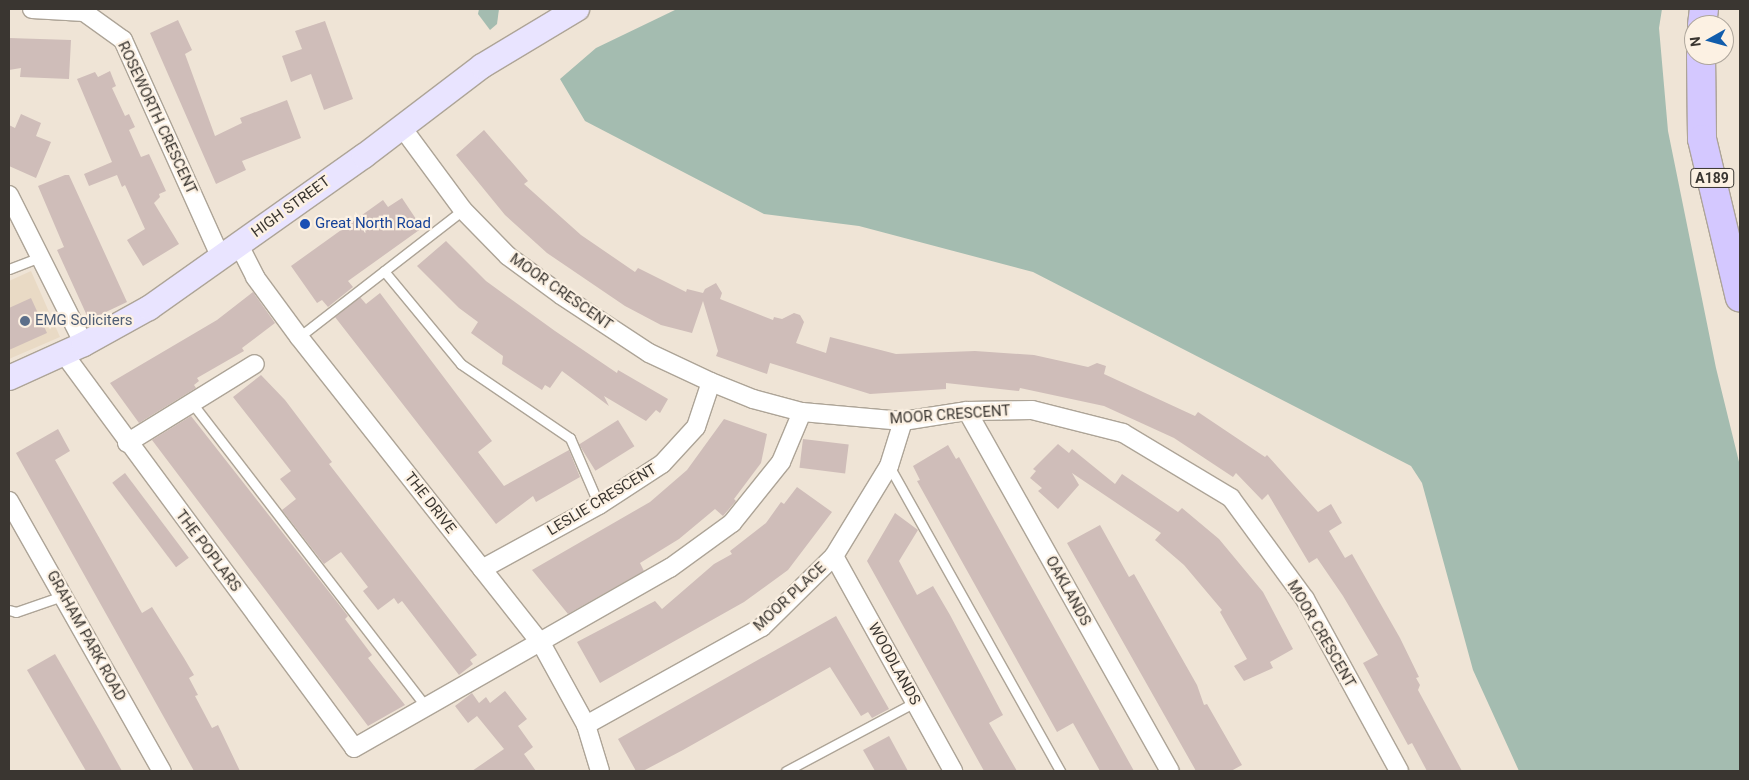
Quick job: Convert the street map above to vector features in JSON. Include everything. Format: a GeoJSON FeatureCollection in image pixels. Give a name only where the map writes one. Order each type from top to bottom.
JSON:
{"type":"FeatureCollection","features":[{"type":"Feature","properties":{"kind":"main road","name":"HIGH STREET"},"geometry":{"type":"LineString","coordinates":[[9,378],[74,349],[149,308],[230,252],[504,50],[562,11]]}},
{"type":"Feature","properties":{"kind":"main road","name":"A189"},"geometry":{"type":"LineString","coordinates":[[1701,65],[1702,139],[1740,298]]}},
{"type":"Feature","properties":{"kind":"street","name":"ROSEWORTH CRESCENT"},"geometry":{"type":"LineString","coordinates":[[32,9],[84,12],[124,40],[230,252]]}},
{"type":"Feature","properties":{"kind":"street","name":"MOOR CRESCENT"},"geometry":{"type":"LineString","coordinates":[[401,126],[463,210],[508,256],[561,295],[649,352],[711,382],[753,399],[802,412],[903,421],[967,411],[1032,410],[1123,433],[1231,498],[1304,599],[1400,771]]}},
{"type":"Feature","properties":{"kind":"street","name":"THE POPLARS"},"geometry":{"type":"LineString","coordinates":[[9,195],[40,257],[74,349],[127,442],[354,748],[427,708]]}},
{"type":"Feature","properties":{"kind":"street","name":"THE DRIVE"},"geometry":{"type":"LineString","coordinates":[[230,252],[255,278],[299,337],[540,643],[586,725],[600,771]]}},
{"type":"Feature","properties":{"kind":"street"},"geometry":{"type":"LineString","coordinates":[[127,442],[255,364]]}},
{"type":"Feature","properties":{"kind":"street","name":"LESLIE CRESCENT"},"geometry":{"type":"LineString","coordinates":[[482,569],[599,505],[668,458],[696,426],[711,382]]}},
{"type":"Feature","properties":{"kind":"street","name":"OAKLANDS"},"geometry":{"type":"LineString","coordinates":[[967,411],[1170,771]]}},
{"type":"Feature","properties":{"kind":"street"},"geometry":{"type":"LineString","coordinates":[[427,708],[670,568],[732,523],[781,462],[802,412]]}},
{"type":"Feature","properties":{"kind":"street","name":"MOOR PLACE"},"geometry":{"type":"LineString","coordinates":[[586,725],[762,627],[834,556],[889,466],[903,421]]}},
{"type":"Feature","properties":{"kind":"street","name":"GRAHAM PARK ROAD"},"geometry":{"type":"LineString","coordinates":[[9,501],[65,595],[162,771]]}},
{"type":"Feature","properties":{"kind":"street","name":"WOODLANDS"},"geometry":{"type":"LineString","coordinates":[[834,556],[953,771]]}},
{"type":"Feature","properties":{"kind":"lane"},"geometry":{"type":"LineString","coordinates":[[299,337],[463,210]]}},
{"type":"Feature","properties":{"kind":"lane"},"geometry":{"type":"LineString","coordinates":[[9,269],[40,257]]}},
{"type":"Feature","properties":{"kind":"lane"},"geometry":{"type":"LineString","coordinates":[[384,272],[461,364],[570,438],[599,505]]}},
{"type":"Feature","properties":{"kind":"lane"},"geometry":{"type":"LineString","coordinates":[[192,403],[427,708]]}},
{"type":"Feature","properties":{"kind":"lane"},"geometry":{"type":"LineString","coordinates":[[889,466],[1060,771]]}},
{"type":"Feature","properties":{"kind":"lane"},"geometry":{"type":"LineString","coordinates":[[9,610],[16,612],[65,595]]}},
{"type":"Feature","properties":{"kind":"lane"},"geometry":{"type":"LineString","coordinates":[[786,771],[915,702]]}},
{"type":"Feature","properties":{"kind":"shaded area"},"geometry":{"type":"Polygon","coordinates":[[[31,271],[60,337],[9,359],[9,281],[31,271]]]}},
{"type":"Feature","properties":{"kind":"green space"},"geometry":{"type":"Polygon","coordinates":[[[479,9],[499,9],[497,24],[490,30],[478,14],[479,9]]]}},
{"type":"Feature","properties":{"kind":"green space"},"geometry":{"type":"Polygon","coordinates":[[[677,9],[1662,9],[1659,28],[1668,131],[1716,368],[1740,466],[1740,771],[1519,771],[1473,670],[1422,483],[1411,466],[1033,272],[859,226],[764,214],[585,121],[560,79],[596,48],[677,9]]]}},
{"type":"Feature","properties":{"kind":"building"},"geometry":{"type":"Polygon","coordinates":[[[178,20],[192,50],[185,54],[215,136],[242,123],[240,118],[287,100],[301,138],[242,161],[246,170],[216,184],[150,33],[178,20]]]}},
{"type":"Feature","properties":{"kind":"building"},"geometry":{"type":"Polygon","coordinates":[[[325,21],[353,99],[324,110],[311,74],[291,82],[282,56],[302,49],[295,31],[325,21]]]}},
{"type":"Feature","properties":{"kind":"building"},"geometry":{"type":"Polygon","coordinates":[[[9,38],[71,40],[69,79],[20,77],[21,68],[9,70],[9,38]]]}},
{"type":"Feature","properties":{"kind":"building"},"geometry":{"type":"Polygon","coordinates":[[[110,71],[116,86],[112,88],[125,116],[129,114],[135,127],[129,130],[141,157],[149,154],[166,191],[159,194],[160,197],[154,203],[179,244],[143,266],[127,240],[145,229],[125,185],[122,187],[117,175],[89,186],[84,174],[112,162],[77,79],[95,72],[98,77],[110,71]]]}},
{"type":"Feature","properties":{"kind":"building"},"geometry":{"type":"Polygon","coordinates":[[[21,114],[41,123],[36,136],[51,142],[36,178],[9,166],[9,125],[15,128],[21,114]]]}},
{"type":"Feature","properties":{"kind":"building"},"geometry":{"type":"Polygon","coordinates":[[[484,130],[528,181],[524,184],[581,235],[635,272],[638,268],[686,292],[687,289],[703,293],[705,289],[716,283],[722,293],[720,299],[773,320],[774,317],[782,319],[794,313],[800,315],[804,322],[796,343],[826,353],[830,337],[896,354],[975,351],[1034,355],[1088,367],[1097,363],[1106,366],[1104,374],[1195,416],[1198,412],[1265,457],[1267,455],[1318,512],[1331,504],[1342,523],[1329,531],[1345,558],[1352,554],[1400,638],[1419,677],[1416,678],[1420,685],[1418,690],[1462,771],[1427,771],[1412,743],[1408,745],[1363,663],[1378,655],[1343,596],[1317,558],[1309,563],[1268,494],[1262,500],[1236,473],[1233,477],[1174,438],[1104,406],[1020,388],[1019,391],[946,383],[946,389],[870,394],[770,363],[767,374],[716,356],[718,351],[703,301],[692,333],[661,325],[625,306],[547,253],[505,215],[456,155],[484,130]]]}},
{"type":"Feature","properties":{"kind":"building"},"geometry":{"type":"Polygon","coordinates":[[[69,175],[127,302],[89,320],[57,250],[64,247],[38,186],[69,175]]]}},
{"type":"Feature","properties":{"kind":"building"},"geometry":{"type":"Polygon","coordinates":[[[402,198],[422,228],[348,281],[353,287],[328,307],[322,300],[317,303],[291,266],[383,200],[388,207],[402,198]]]}},
{"type":"Feature","properties":{"kind":"building"},"geometry":{"type":"Polygon","coordinates":[[[446,241],[486,281],[555,331],[617,373],[618,370],[668,399],[660,413],[656,410],[646,421],[604,396],[609,406],[562,371],[550,388],[545,385],[542,390],[502,364],[503,356],[471,333],[478,322],[459,308],[417,266],[446,241]]]}},
{"type":"Feature","properties":{"kind":"building"},"geometry":{"type":"Polygon","coordinates":[[[253,292],[275,323],[242,348],[244,351],[197,378],[199,381],[194,385],[196,388],[139,423],[110,383],[217,320],[253,292]]]}},
{"type":"Feature","properties":{"kind":"building"},"geometry":{"type":"Polygon","coordinates":[[[380,293],[492,441],[478,452],[504,486],[569,450],[580,477],[536,502],[533,496],[496,524],[335,317],[360,297],[366,304],[380,293]]]}},
{"type":"Feature","properties":{"kind":"building","name":"EMG Soliciters"},"geometry":{"type":"Polygon","coordinates":[[[31,298],[47,333],[9,350],[9,308],[31,298]]]}},
{"type":"Feature","properties":{"kind":"building"},"geometry":{"type":"Polygon","coordinates":[[[261,375],[285,400],[332,462],[329,464],[477,655],[470,660],[473,664],[459,675],[402,601],[398,604],[394,598],[378,610],[363,591],[368,587],[341,552],[324,564],[282,510],[296,499],[280,479],[291,471],[233,397],[261,375]]]}},
{"type":"Feature","properties":{"kind":"building"},"geometry":{"type":"Polygon","coordinates":[[[191,416],[348,616],[345,619],[372,655],[368,658],[405,705],[368,726],[152,440],[191,416]]]}},
{"type":"Feature","properties":{"kind":"building"},"geometry":{"type":"Polygon","coordinates":[[[724,419],[767,434],[761,463],[734,499],[736,501],[723,516],[715,509],[679,539],[640,563],[644,571],[568,614],[532,570],[650,502],[687,470],[724,419]]]}},
{"type":"Feature","properties":{"kind":"building"},"geometry":{"type":"Polygon","coordinates":[[[618,420],[634,446],[595,471],[579,444],[618,420]]]}},
{"type":"Feature","properties":{"kind":"building"},"geometry":{"type":"Polygon","coordinates":[[[58,429],[70,451],[55,460],[142,613],[152,607],[184,658],[194,675],[189,678],[198,695],[195,696],[212,728],[218,725],[240,771],[194,771],[16,453],[58,429]]]}},
{"type":"Feature","properties":{"kind":"building"},"geometry":{"type":"Polygon","coordinates":[[[803,439],[849,445],[845,473],[799,468],[803,439]]]}},
{"type":"Feature","properties":{"kind":"building"},"geometry":{"type":"Polygon","coordinates":[[[1058,444],[1069,453],[1072,449],[1115,484],[1122,474],[1178,512],[1182,508],[1219,539],[1263,592],[1293,649],[1270,662],[1273,668],[1244,681],[1234,666],[1247,659],[1220,612],[1222,610],[1184,565],[1155,540],[1161,533],[1072,473],[1079,485],[1058,509],[1038,491],[1042,488],[1030,478],[1036,471],[1033,469],[1058,444]]]}},
{"type":"Feature","properties":{"kind":"building"},"geometry":{"type":"Polygon","coordinates":[[[948,445],[956,459],[959,457],[1134,771],[1100,771],[1073,723],[1057,732],[917,481],[920,480],[913,466],[948,445]]]}},
{"type":"Feature","properties":{"kind":"building"},"geometry":{"type":"Polygon","coordinates":[[[125,473],[189,558],[176,567],[112,483],[125,473]]]}},
{"type":"Feature","properties":{"kind":"building"},"geometry":{"type":"Polygon","coordinates":[[[797,487],[832,512],[788,570],[744,602],[600,683],[577,642],[655,601],[662,609],[714,564],[732,554],[730,551],[766,523],[781,502],[784,504],[797,487]]]}},
{"type":"Feature","properties":{"kind":"building"},"geometry":{"type":"Polygon","coordinates":[[[895,513],[918,530],[899,561],[917,595],[933,586],[950,615],[1003,715],[989,723],[1017,771],[984,771],[867,561],[895,513]]]}},
{"type":"Feature","properties":{"kind":"building"},"geometry":{"type":"Polygon","coordinates":[[[1100,525],[1129,577],[1134,574],[1197,685],[1204,705],[1207,704],[1242,765],[1231,771],[1196,771],[1067,543],[1100,525]]]}},
{"type":"Feature","properties":{"kind":"building"},"geometry":{"type":"Polygon","coordinates":[[[836,616],[889,709],[872,718],[868,712],[861,716],[830,667],[683,750],[643,771],[636,771],[618,739],[836,616]]]}},
{"type":"Feature","properties":{"kind":"building"},"geometry":{"type":"Polygon","coordinates":[[[55,654],[122,771],[86,771],[27,670],[55,654]]]}},
{"type":"Feature","properties":{"kind":"building"},"geometry":{"type":"Polygon","coordinates":[[[505,691],[527,719],[518,726],[533,747],[524,754],[536,771],[472,771],[504,749],[477,716],[468,723],[455,706],[472,693],[479,703],[486,697],[490,703],[505,691]]]}},
{"type":"Feature","properties":{"kind":"building"},"geometry":{"type":"Polygon","coordinates":[[[889,736],[908,771],[875,771],[863,750],[889,736]]]}},
{"type":"Feature","properties":{"kind":"place","name":"Great North Road"},"geometry":{"type":"Point","coordinates":[305,224]}},
{"type":"Feature","properties":{"kind":"place","name":"EMG Soliciters"},"geometry":{"type":"Point","coordinates":[25,321]}}]}
